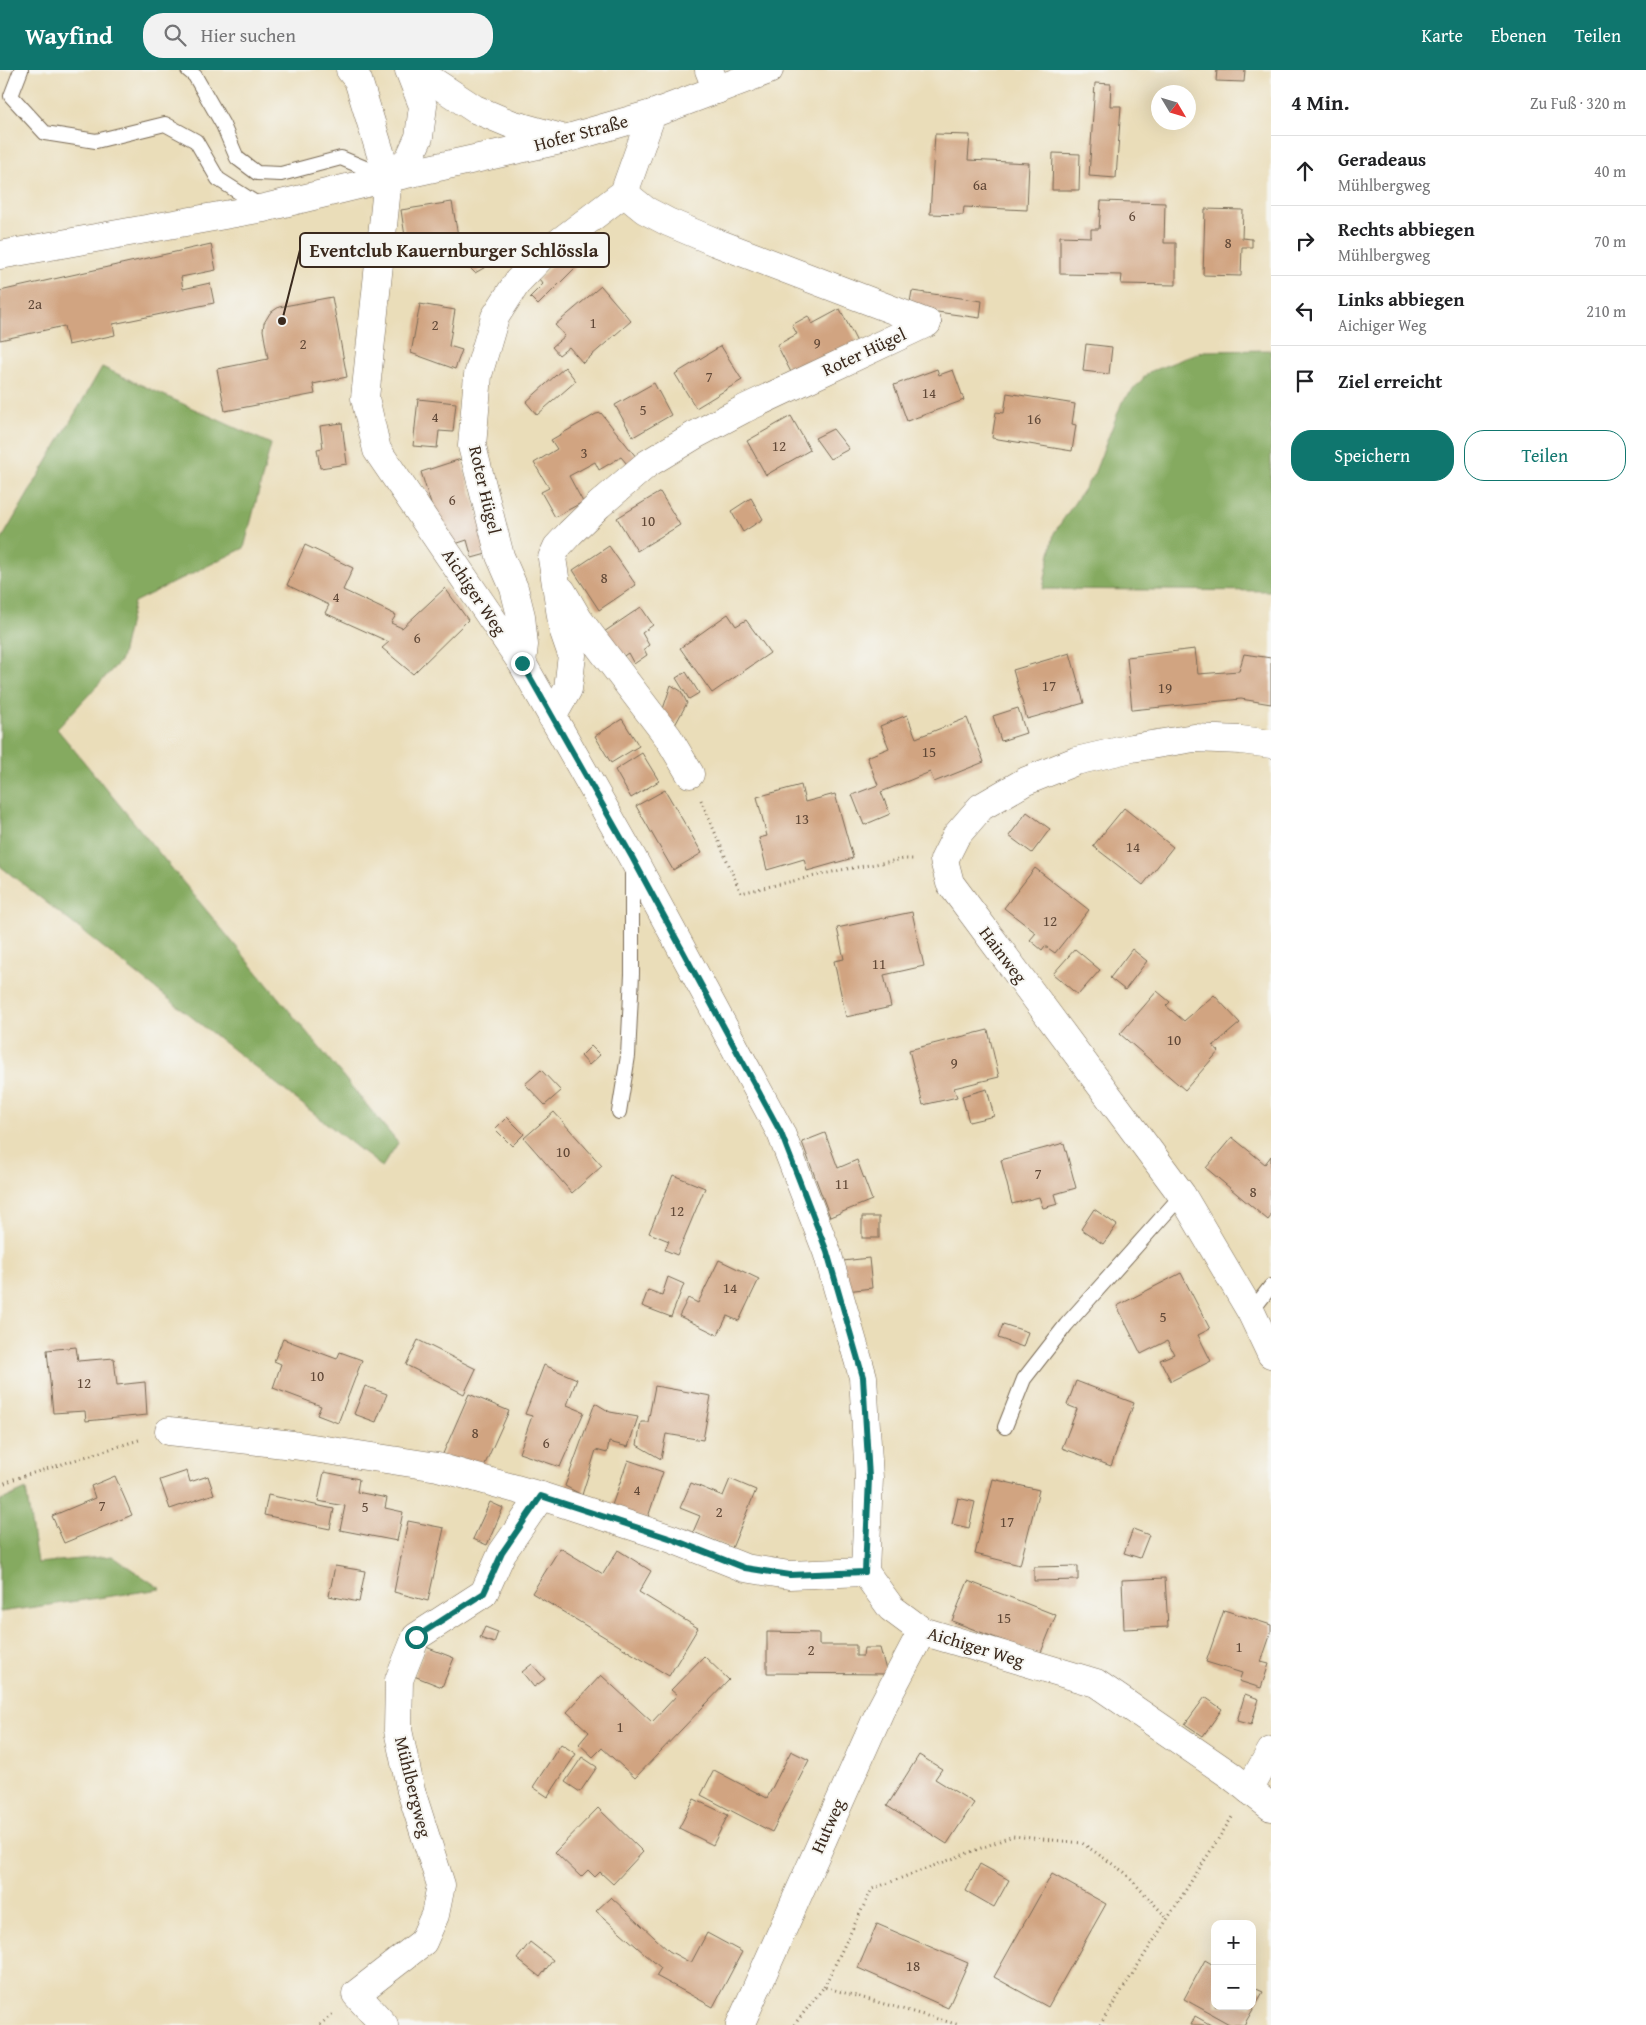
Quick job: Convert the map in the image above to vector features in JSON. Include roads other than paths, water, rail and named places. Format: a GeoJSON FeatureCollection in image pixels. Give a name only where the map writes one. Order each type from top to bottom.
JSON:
{"type":"FeatureCollection","features":[{"type":"Feature","properties":{"kind":"main road"},"geometry":{"type":"LineString","coordinates":[[350,70],[358,80],[388,178],[409,159],[419,137],[423,106],[409,70]]}},
{"type":"Feature","properties":{"kind":"main road"},"geometry":{"type":"LineString","coordinates":[[416,70],[475,109],[511,124],[565,139]]}},
{"type":"Feature","properties":{"kind":"main road","name":"Hofer Straße"},"geometry":{"type":"LineString","coordinates":[[0,255],[264,208],[388,178],[565,139],[652,114],[713,80],[769,70]]}},
{"type":"Feature","properties":{"kind":"main road"},"geometry":{"type":"LineString","coordinates":[[624,193],[652,114]]}},
{"type":"Feature","properties":{"kind":"main road","name":"Aichiger Weg"},"geometry":{"type":"LineString","coordinates":[[388,178],[365,398],[377,450],[522,663],[632,857],[781,1133],[827,1252],[863,1377],[869,1478],[865,1572],[891,1608],[922,1631],[1096,1683],[1249,1790]]}},
{"type":"Feature","properties":{"kind":"main road","name":"Roter Hügel"},"geometry":{"type":"LineString","coordinates":[[522,663],[524,644],[521,616],[514,588],[500,556],[472,446],[478,375],[495,317],[518,280],[545,253],[624,193],[645,210],[668,222],[715,242],[927,323],[744,409],[695,435],[648,464],[599,505],[557,547],[552,558],[563,629],[572,655],[568,689],[552,717]]}},
{"type":"Feature","properties":{"kind":"main road","name":"Roter Hügel"},"geometry":{"type":"LineString","coordinates":[[555,579],[579,620],[668,737],[690,774]]}},
{"type":"Feature","properties":{"kind":"main road","name":"Hainweg"},"geometry":{"type":"LineString","coordinates":[[1271,744],[1241,740],[1194,738],[1132,748],[1076,760],[1026,781],[981,807],[956,836],[944,860],[950,883],[1182,1195],[1251,1312],[1271,1354]]}},
{"type":"Feature","properties":{"kind":"main road"},"geometry":{"type":"LineString","coordinates":[[169,1431],[293,1445],[438,1467],[541,1496],[672,1539],[745,1568],[790,1575],[865,1572]]}},
{"type":"Feature","properties":{"kind":"main road","name":"Mühlbergweg"},"geometry":{"type":"LineString","coordinates":[[384,2025],[356,1994],[423,1942],[435,1916],[441,1885],[411,1791],[398,1730],[399,1680],[416,1637],[484,1593],[502,1553],[541,1496]]}},
{"type":"Feature","properties":{"kind":"main road","name":"Hutweg"},"geometry":{"type":"LineString","coordinates":[[740,2025],[880,1711],[922,1631]]}},
{"type":"Feature","properties":{"kind":"main road"},"geometry":{"type":"LineString","coordinates":[[1271,1751],[1249,1790],[1271,1807]]}},
{"type":"Feature","properties":{"kind":"lane"},"geometry":{"type":"LineString","coordinates":[[21,70],[11,96],[45,133],[96,141],[165,124],[196,140],[218,179],[264,208]]}},
{"type":"Feature","properties":{"kind":"lane"},"geometry":{"type":"LineString","coordinates":[[188,70],[195,76],[223,125],[237,158],[257,173],[281,174],[341,158],[388,178]]}},
{"type":"Feature","properties":{"kind":"lane"},"geometry":{"type":"LineString","coordinates":[[619,1112],[628,1056],[632,974],[632,857]]}},
{"type":"Feature","properties":{"kind":"lane"},"geometry":{"type":"LineString","coordinates":[[1005,1427],[1024,1379],[1066,1325],[1182,1195]]}},
{"type":"Feature","properties":{"kind":"lane"},"geometry":{"type":"LineString","coordinates":[[1251,1312],[1271,1286]]}},
{"type":"Feature","properties":{"kind":"place","name":"Eventclub Kauernburger Schlössla"},"geometry":{"type":"Point","coordinates":[282,321]}}]}
